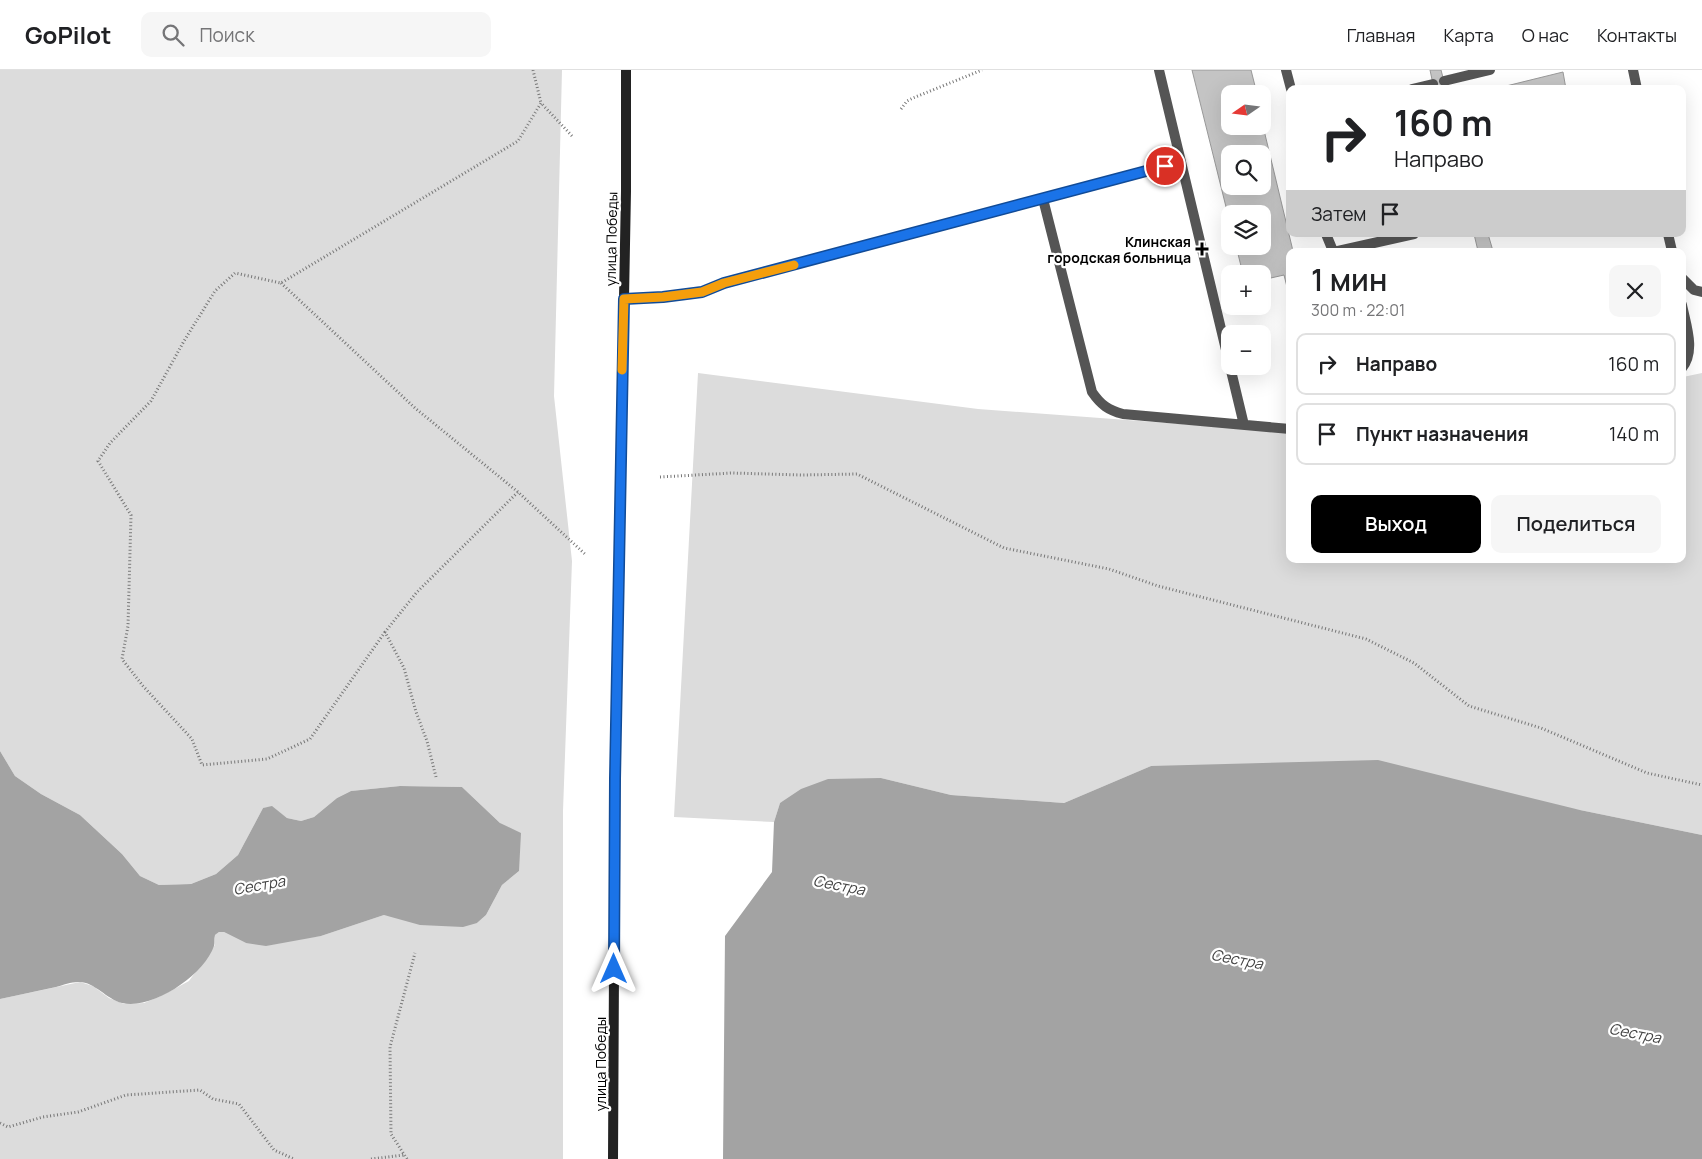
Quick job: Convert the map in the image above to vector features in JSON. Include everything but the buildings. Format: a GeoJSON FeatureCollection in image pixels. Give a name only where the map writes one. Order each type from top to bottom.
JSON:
{"type":"FeatureCollection","features":[{"type":"Feature","properties":{"kind":"street","name":"улица Победы"},"geometry":{"type":"LineString","coordinates":[[613,1159],[615,789],[624,299],[626,70]]}},
{"type":"Feature","properties":{"kind":"lane"},"geometry":{"type":"LineString","coordinates":[[1159,70],[1244,424]]}},
{"type":"Feature","properties":{"kind":"lane"},"geometry":{"type":"LineString","coordinates":[[1286,70],[1289,85]]}},
{"type":"Feature","properties":{"kind":"lane"},"geometry":{"type":"LineString","coordinates":[[1444,81],[1490,70]]}},
{"type":"Feature","properties":{"kind":"lane"},"geometry":{"type":"LineString","coordinates":[[1633,70],[1636,85]]}},
{"type":"Feature","properties":{"kind":"lane"},"geometry":{"type":"LineString","coordinates":[[1429,85],[1433,84]]}},
{"type":"Feature","properties":{"kind":"lane"},"geometry":{"type":"LineString","coordinates":[[624,299],[702,292],[724,283],[1181,162]]}},
{"type":"Feature","properties":{"kind":"lane"},"geometry":{"type":"LineString","coordinates":[[1043,199],[1092,392],[1099,402],[1111,411],[1123,414],[1286,429]]}},
{"type":"Feature","properties":{"kind":"lane"},"geometry":{"type":"LineString","coordinates":[[1351,248],[1401,237]]}},
{"type":"Feature","properties":{"kind":"lane"},"geometry":{"type":"LineString","coordinates":[[1686,282],[1694,290],[1702,292]]}},
{"type":"Feature","properties":{"kind":"lane"},"geometry":{"type":"LineString","coordinates":[[1686,324],[1690,343],[1686,360]]}},
{"type":"Feature","properties":{"kind":"path"},"geometry":{"type":"LineString","coordinates":[[533,70],[542,103],[573,137]]}},
{"type":"Feature","properties":{"kind":"path"},"geometry":{"type":"LineString","coordinates":[[901,109],[907,101],[982,70]]}},
{"type":"Feature","properties":{"kind":"path"},"geometry":{"type":"LineString","coordinates":[[282,283],[518,141],[542,103]]}},
{"type":"Feature","properties":{"kind":"path"},"geometry":{"type":"LineString","coordinates":[[518,492],[417,592],[385,632],[310,740],[267,759],[202,765],[192,739],[143,686],[122,659],[128,626],[131,515],[98,461],[110,443],[151,401],[214,291],[235,273],[282,283],[415,408],[518,492],[586,555]]}},
{"type":"Feature","properties":{"kind":"path"},"geometry":{"type":"LineString","coordinates":[[660,477],[732,473],[857,474],[1004,548],[1110,569],[1158,586],[1366,639],[1414,663],[1469,706],[1542,728],[1647,774],[1702,785]]}},
{"type":"Feature","properties":{"kind":"path"},"geometry":{"type":"LineString","coordinates":[[385,632],[404,668],[416,712],[427,741],[436,777]]}},
{"type":"Feature","properties":{"kind":"path"},"geometry":{"type":"LineString","coordinates":[[407,1159],[391,1134],[390,1047],[416,953]]}},
{"type":"Feature","properties":{"kind":"path"},"geometry":{"type":"LineString","coordinates":[[0,1122],[8,1127],[43,1116],[78,1112],[126,1095],[200,1090],[212,1099],[239,1104],[274,1150],[294,1159]]}},
{"type":"Feature","properties":{"kind":"path"},"geometry":{"type":"LineString","coordinates":[[371,1159],[404,1155]]}},
{"type":"Feature","properties":{"kind":"shaded area"},"geometry":{"type":"Polygon","coordinates":[[[0,70],[562,70],[554,396],[572,561],[563,811],[563,1159],[0,1159],[0,999],[80,982],[93,986],[109,998],[124,1004],[144,1003],[189,981],[215,945],[215,935],[219,932],[224,932],[246,943],[321,936],[384,915],[477,923],[486,915],[502,885],[519,871],[500,823],[462,787],[400,786],[351,791],[337,798],[314,817],[301,821],[287,818],[272,807],[263,808],[238,855],[216,874],[191,884],[159,885],[140,876],[122,854],[80,815],[41,794],[15,776],[0,751],[0,70]]]}},
{"type":"Feature","properties":{"kind":"shaded area"},"geometry":{"type":"Polygon","coordinates":[[[698,373],[978,409],[1286,432],[1286,563],[1686,563],[1686,376],[1702,373],[1702,835],[1580,810],[1151,766],[1064,803],[951,795],[881,778],[780,803],[774,822],[674,817],[698,373]]]}},
{"type":"Feature","properties":{"kind":"water","name":"Сестра"},"geometry":{"type":"Polygon","coordinates":[[[0,751],[15,776],[41,794],[80,815],[122,854],[140,876],[159,885],[191,884],[216,874],[238,855],[263,808],[272,806],[287,818],[301,821],[314,817],[337,798],[351,791],[400,786],[462,787],[500,823],[521,833],[519,871],[502,885],[486,915],[477,923],[463,927],[420,925],[384,915],[321,936],[266,946],[246,943],[224,932],[219,932],[215,935],[214,946],[208,957],[189,979],[162,996],[148,1001],[134,1004],[122,1003],[84,982],[70,983],[0,999],[0,751]]]}},
{"type":"Feature","properties":{"kind":"water","name":"Сестра"},"geometry":{"type":"Polygon","coordinates":[[[1378,760],[1580,810],[1702,835],[1702,1159],[723,1159],[725,936],[772,872],[774,822],[780,803],[801,789],[828,779],[881,778],[951,795],[1064,803],[1151,766],[1378,760]]]}},
{"type":"Feature","properties":{"kind":"slow traffic"},"geometry":{"type":"LineString","coordinates":[[622,370],[624,299],[702,292],[724,283],[794,265]]}},
{"type":"Feature","properties":{"kind":"place","name":"Клинская городская больница"},"geometry":{"type":"Point","coordinates":[1202,249]}},
{"type":"Feature","properties":{"kind":"route"},"geometry":{"type":"LineString","coordinates":[[614,969],[615,779],[624,299],[702,292],[724,283],[1165,166]]}}]}
